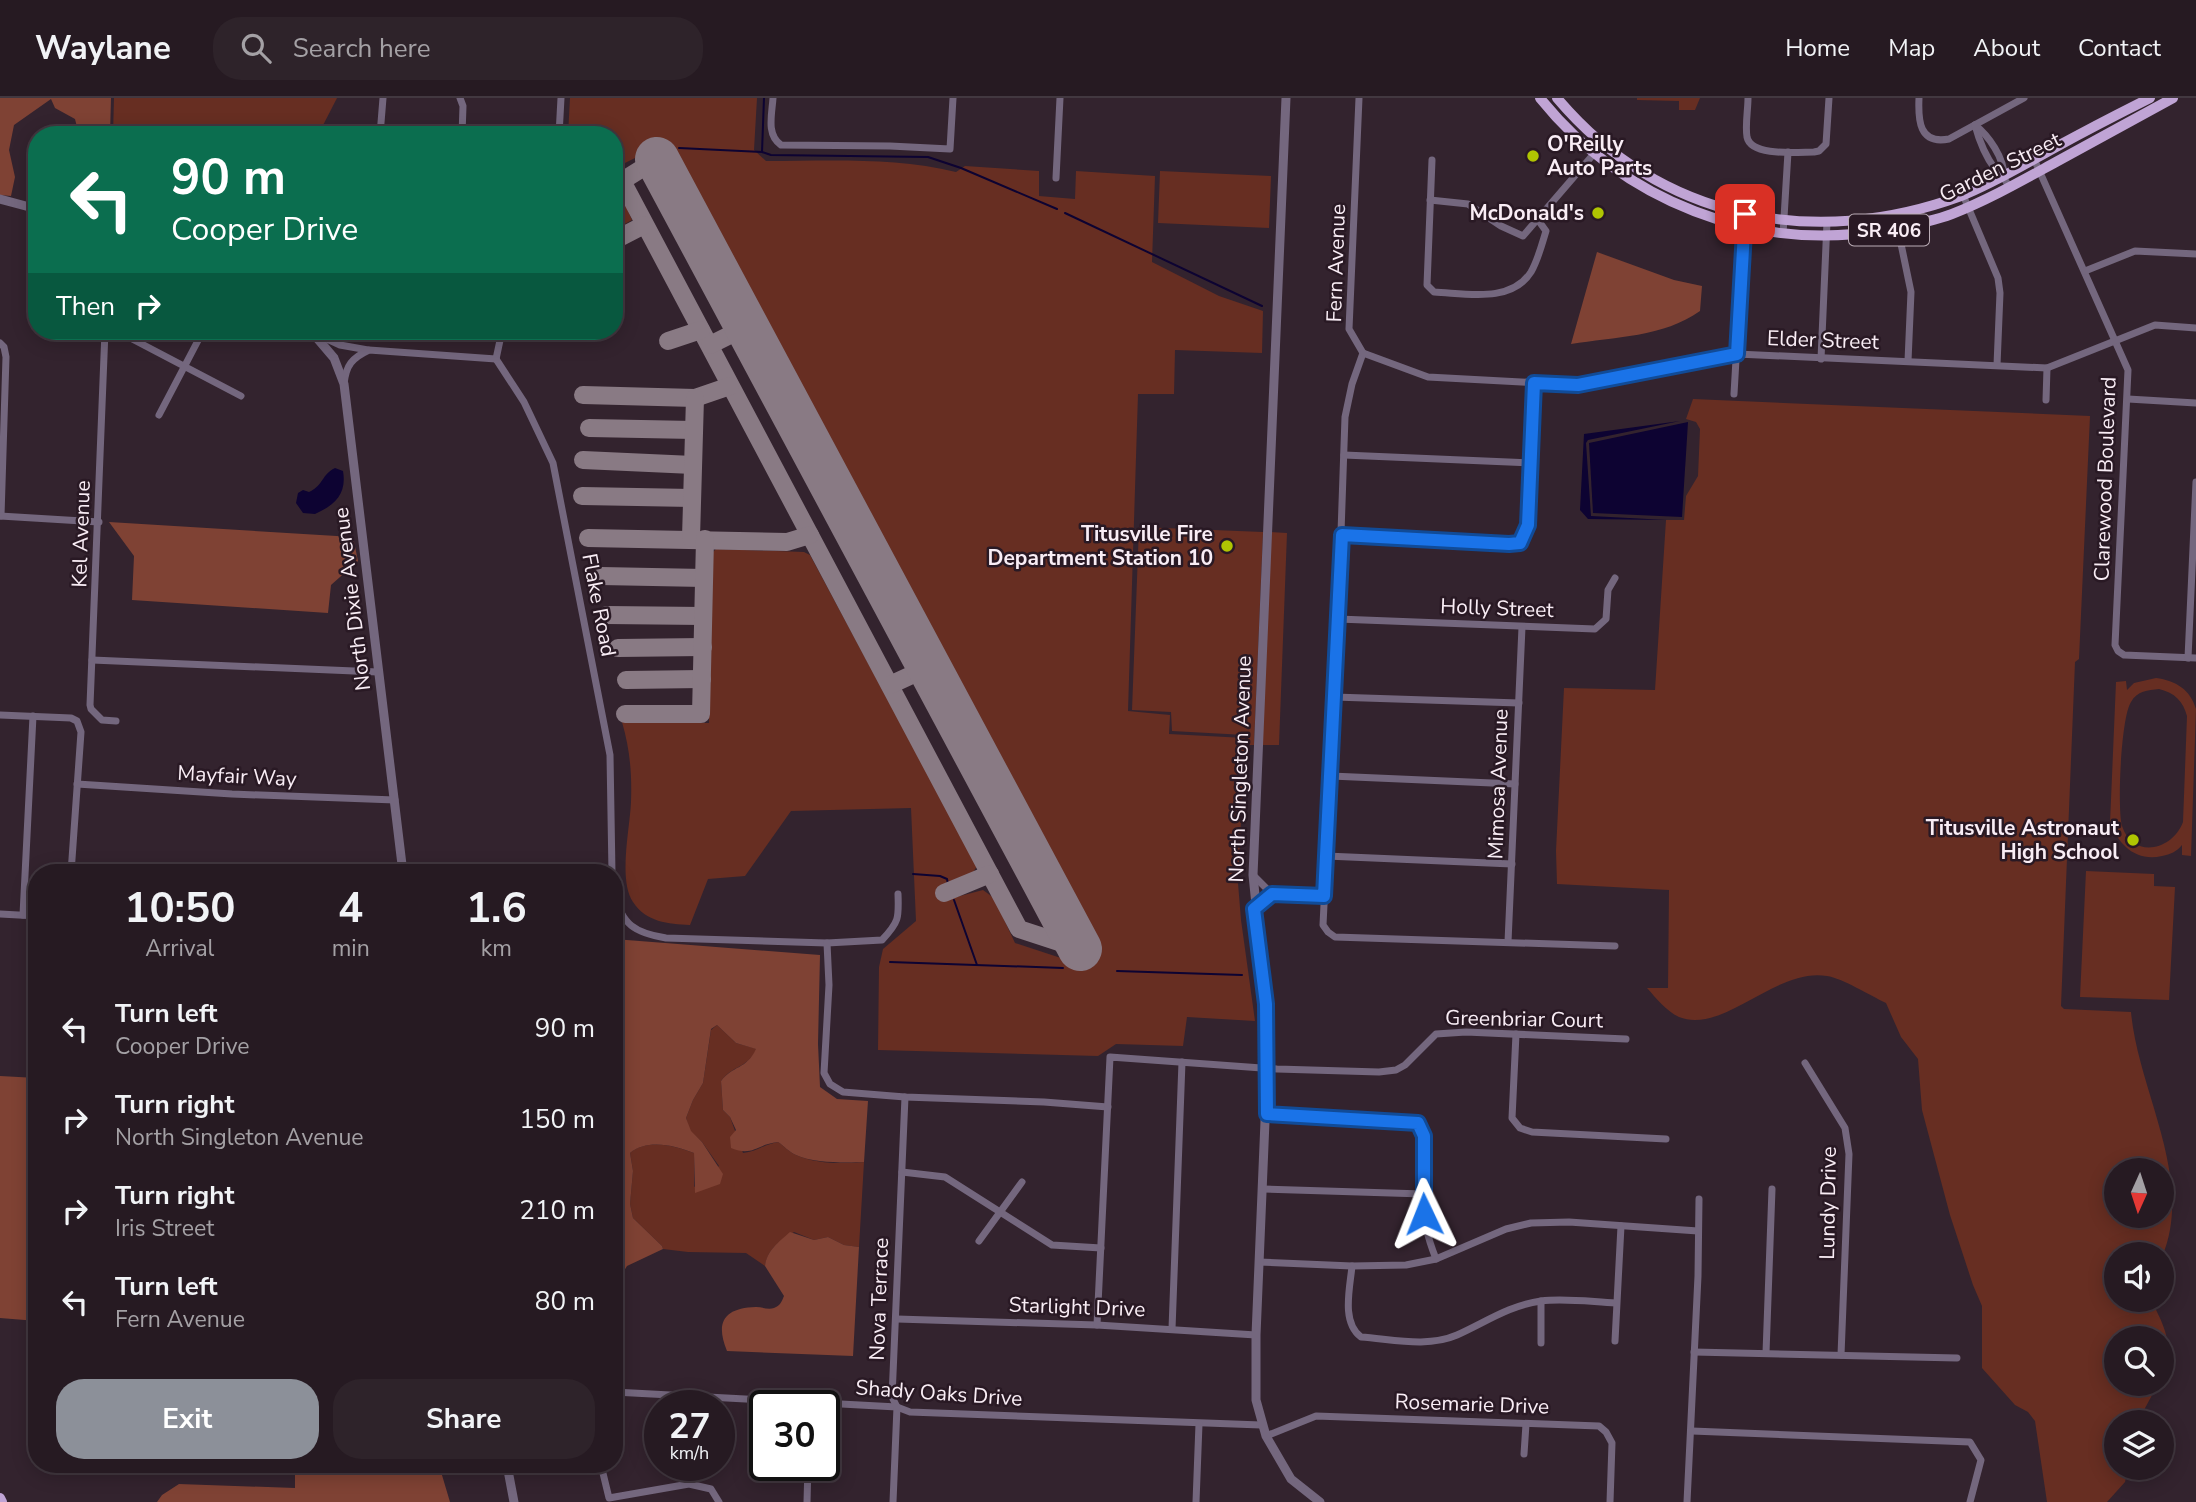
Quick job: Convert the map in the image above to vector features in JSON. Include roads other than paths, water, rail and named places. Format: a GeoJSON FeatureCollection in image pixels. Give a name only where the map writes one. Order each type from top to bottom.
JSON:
{"type":"FeatureCollection","features":[{"type":"Feature","properties":{"kind":"main road","name":"Garden Street"},"geometry":{"type":"LineString","coordinates":[[1540,98],[1577,139],[1649,177],[1685,195],[1745,214],[1784,222],[1827,222],[1895,215],[1963,195],[2150,98]]}},
{"type":"Feature","properties":{"kind":"main road","name":"Garden Street"},"geometry":{"type":"LineString","coordinates":[[1557,98],[1598,149],[1646,189],[1690,212],[1744,228],[1783,234],[1826,236],[1899,228],[1951,214],[2040,171],[2173,98]]}},
{"type":"Feature","properties":{"kind":"street"},"geometry":{"type":"LineString","coordinates":[[381,126],[383,98]]}},
{"type":"Feature","properties":{"kind":"street"},"geometry":{"type":"LineString","coordinates":[[460,98],[463,106],[462,126]]}},
{"type":"Feature","properties":{"kind":"street"},"geometry":{"type":"LineString","coordinates":[[559,126],[561,98]]}},
{"type":"Feature","properties":{"kind":"street"},"geometry":{"type":"LineString","coordinates":[[773,98],[771,132],[774,141],[781,145],[950,149],[953,98]]}},
{"type":"Feature","properties":{"kind":"street"},"geometry":{"type":"LineString","coordinates":[[1056,178],[1060,98]]}},
{"type":"Feature","properties":{"kind":"street","name":"North Singleton Avenue"},"geometry":{"type":"LineString","coordinates":[[1286,98],[1253,875],[1254,909],[1266,1004],[1268,1066],[1256,1335],[1256,1400],[1261,1425],[1291,1479],[1320,1502]]}},
{"type":"Feature","properties":{"kind":"street","name":"Fern Avenue"},"geometry":{"type":"LineString","coordinates":[[1359,98],[1349,328],[1363,353]]}},
{"type":"Feature","properties":{"kind":"street"},"geometry":{"type":"LineString","coordinates":[[1748,98],[1747,137],[1752,147],[1787,152],[1814,152],[1826,144],[1829,98]]}},
{"type":"Feature","properties":{"kind":"street"},"geometry":{"type":"LineString","coordinates":[[1919,98],[1919,116],[1923,130],[1934,139],[1949,139],[2024,98]]}},
{"type":"Feature","properties":{"kind":"street"},"geometry":{"type":"LineString","coordinates":[[1975,125],[1978,137],[1996,172],[2004,176],[2009,187]]}},
{"type":"Feature","properties":{"kind":"street"},"geometry":{"type":"LineString","coordinates":[[1430,200],[1468,204],[1500,226],[1523,236],[1598,149]]}},
{"type":"Feature","properties":{"kind":"street"},"geometry":{"type":"LineString","coordinates":[[1783,234],[1787,152]]}},
{"type":"Feature","properties":{"kind":"street","name":"Clarewood Boulevard"},"geometry":{"type":"LineString","coordinates":[[2034,159],[2128,370],[2115,645],[2124,655],[2192,658]]}},
{"type":"Feature","properties":{"kind":"street"},"geometry":{"type":"LineString","coordinates":[[1432,160],[1427,285],[1429,290],[1495,294],[1516,286],[1531,273],[1546,231],[1538,220]]}},
{"type":"Feature","properties":{"kind":"street"},"geometry":{"type":"LineString","coordinates":[[1963,195],[1998,278],[2000,293],[1997,365]]}},
{"type":"Feature","properties":{"kind":"street"},"geometry":{"type":"LineString","coordinates":[[0,199],[28,207]]}},
{"type":"Feature","properties":{"kind":"street"},"geometry":{"type":"LineString","coordinates":[[1734,394],[1745,214]]}},
{"type":"Feature","properties":{"kind":"street"},"geometry":{"type":"LineString","coordinates":[[1895,215],[1912,292],[1909,360]]}},
{"type":"Feature","properties":{"kind":"street"},"geometry":{"type":"LineString","coordinates":[[1821,359],[1827,222]]}},
{"type":"Feature","properties":{"kind":"street"},"geometry":{"type":"LineString","coordinates":[[2085,271],[2135,251],[2196,254]]}},
{"type":"Feature","properties":{"kind":"street","name":"Elder Street"},"geometry":{"type":"LineString","coordinates":[[1363,353],[1428,377],[1578,385],[1737,354],[2047,368],[2155,325],[2196,328]]}},
{"type":"Feature","properties":{"kind":"street","name":"Kel Avenue"},"geometry":{"type":"LineString","coordinates":[[106,340],[90,709],[102,720],[116,721]]}},
{"type":"Feature","properties":{"kind":"street"},"geometry":{"type":"LineString","coordinates":[[134,340],[241,396]]}},
{"type":"Feature","properties":{"kind":"street"},"geometry":{"type":"LineString","coordinates":[[159,415],[198,340]]}},
{"type":"Feature","properties":{"kind":"street","name":"North Dixie Avenue"},"geometry":{"type":"LineString","coordinates":[[319,340],[334,358],[344,384],[402,864]]}},
{"type":"Feature","properties":{"kind":"street"},"geometry":{"type":"LineString","coordinates":[[330,340],[340,345],[369,350],[496,359],[500,340]]}},
{"type":"Feature","properties":{"kind":"street"},"geometry":{"type":"LineString","coordinates":[[0,343],[4,347],[6,357],[1,433],[0,516],[99,522]]}},
{"type":"Feature","properties":{"kind":"street"},"geometry":{"type":"LineString","coordinates":[[344,384],[349,364],[369,350]]}},
{"type":"Feature","properties":{"kind":"street"},"geometry":{"type":"LineString","coordinates":[[1363,353],[1347,406],[1323,925],[1335,937],[1615,946]]}},
{"type":"Feature","properties":{"kind":"street","name":"Flake Road"},"geometry":{"type":"LineString","coordinates":[[496,359],[524,402],[553,463],[610,755],[612,864]]}},
{"type":"Feature","properties":{"kind":"street"},"geometry":{"type":"LineString","coordinates":[[2046,400],[2047,368]]}},
{"type":"Feature","properties":{"kind":"street"},"geometry":{"type":"LineString","coordinates":[[1342,535],[1520,543],[1528,525],[1534,383]]}},
{"type":"Feature","properties":{"kind":"street"},"geometry":{"type":"LineString","coordinates":[[2128,399],[2196,403]]}},
{"type":"Feature","properties":{"kind":"street"},"geometry":{"type":"LineString","coordinates":[[1344,455],[1530,463]]}},
{"type":"Feature","properties":{"kind":"street"},"geometry":{"type":"LineString","coordinates":[[2192,658],[2196,482]]}},
{"type":"Feature","properties":{"kind":"street","name":"Holly Street"},"geometry":{"type":"LineString","coordinates":[[1338,619],[1595,629],[1606,619],[1608,590],[1615,578]]}},
{"type":"Feature","properties":{"kind":"street","name":"Mimosa Avenue"},"geometry":{"type":"LineString","coordinates":[[1508,942],[1522,626]]}},
{"type":"Feature","properties":{"kind":"street"},"geometry":{"type":"LineString","coordinates":[[92,660],[378,673]]}},
{"type":"Feature","properties":{"kind":"street"},"geometry":{"type":"LineString","coordinates":[[1334,697],[1519,704]]}},
{"type":"Feature","properties":{"kind":"street"},"geometry":{"type":"LineString","coordinates":[[0,715],[71,718],[77,721],[80,732],[72,864]]}},
{"type":"Feature","properties":{"kind":"street"},"geometry":{"type":"LineString","coordinates":[[23,915],[33,716]]}},
{"type":"Feature","properties":{"kind":"street"},"geometry":{"type":"LineString","coordinates":[[1331,775],[1515,784]]}},
{"type":"Feature","properties":{"kind":"street","name":"Mayfair Way"},"geometry":{"type":"LineString","coordinates":[[77,784],[232,794],[396,800]]}},
{"type":"Feature","properties":{"kind":"street"},"geometry":{"type":"LineString","coordinates":[[1326,856],[1512,864]]}},
{"type":"Feature","properties":{"kind":"street"},"geometry":{"type":"LineString","coordinates":[[1253,875],[1272,894]]}},
{"type":"Feature","properties":{"kind":"street"},"geometry":{"type":"LineString","coordinates":[[623,914],[626,921],[643,934],[666,938],[860,943],[882,940],[896,925],[899,917],[898,894]]}},
{"type":"Feature","properties":{"kind":"street"},"geometry":{"type":"LineString","coordinates":[[1254,909],[1272,894],[1324,896]]}},
{"type":"Feature","properties":{"kind":"street"},"geometry":{"type":"LineString","coordinates":[[0,914],[28,915]]}},
{"type":"Feature","properties":{"kind":"street"},"geometry":{"type":"LineString","coordinates":[[827,943],[829,985],[824,1073],[830,1084],[843,1092],[1108,1107],[1097,1325]]}},
{"type":"Feature","properties":{"kind":"street","name":"Greenbriar Court"},"geometry":{"type":"LineString","coordinates":[[1108,1107],[1110,1057],[1268,1066],[1277,1069],[1379,1072],[1396,1070],[1436,1034],[1466,1032],[1626,1039]]}},
{"type":"Feature","properties":{"kind":"street"},"geometry":{"type":"LineString","coordinates":[[1516,1034],[1512,1118],[1520,1128],[1532,1132],[1666,1139]]}},
{"type":"Feature","properties":{"kind":"street"},"geometry":{"type":"LineString","coordinates":[[1172,1329],[1182,1062]]}},
{"type":"Feature","properties":{"kind":"street","name":"Lundy Drive"},"geometry":{"type":"LineString","coordinates":[[1805,1063],[1845,1128],[1849,1154],[1841,1355]]}},
{"type":"Feature","properties":{"kind":"street","name":"Nova Terrace"},"geometry":{"type":"LineString","coordinates":[[893,1502],[897,1407],[892,1397],[905,1097]]}},
{"type":"Feature","properties":{"kind":"street"},"geometry":{"type":"LineString","coordinates":[[1267,1114],[1418,1123],[1424,1136],[1423,1194],[1426,1234],[1436,1259]]}},
{"type":"Feature","properties":{"kind":"street"},"geometry":{"type":"LineString","coordinates":[[902,1172],[945,1177],[1052,1245],[1101,1248]]}},
{"type":"Feature","properties":{"kind":"street"},"geometry":{"type":"LineString","coordinates":[[979,1241],[1022,1182]]}},
{"type":"Feature","properties":{"kind":"street"},"geometry":{"type":"LineString","coordinates":[[1263,1189],[1423,1194]]}},
{"type":"Feature","properties":{"kind":"street"},"geometry":{"type":"LineString","coordinates":[[1766,1353],[1772,1189]]}},
{"type":"Feature","properties":{"kind":"street"},"geometry":{"type":"LineString","coordinates":[[1687,1502],[1692,1431],[1699,1199]]}},
{"type":"Feature","properties":{"kind":"street"},"geometry":{"type":"LineString","coordinates":[[1259,1262],[1352,1266],[1406,1265],[1436,1259],[1506,1228],[1531,1223],[1569,1222],[1698,1231]]}},
{"type":"Feature","properties":{"kind":"street"},"geometry":{"type":"LineString","coordinates":[[1615,1342],[1621,1226]]}},
{"type":"Feature","properties":{"kind":"street"},"geometry":{"type":"LineString","coordinates":[[1352,1266],[1349,1320],[1355,1333],[1361,1337],[1406,1342],[1430,1341],[1455,1336],[1481,1321],[1541,1301],[1616,1303]]}},
{"type":"Feature","properties":{"kind":"street"},"geometry":{"type":"LineString","coordinates":[[1541,1301],[1541,1343]]}},
{"type":"Feature","properties":{"kind":"street","name":"Starlight Drive"},"geometry":{"type":"LineString","coordinates":[[897,1319],[1097,1325],[1256,1335]]}},
{"type":"Feature","properties":{"kind":"street"},"geometry":{"type":"LineString","coordinates":[[1694,1352],[1957,1358]]}},
{"type":"Feature","properties":{"kind":"street","name":"Shady Oaks Drive"},"geometry":{"type":"LineString","coordinates":[[623,1393],[749,1400]]}},
{"type":"Feature","properties":{"kind":"street","name":"Shady Oaks Drive"},"geometry":{"type":"LineString","coordinates":[[840,1404],[897,1407],[910,1412],[1261,1425]]}},
{"type":"Feature","properties":{"kind":"street","name":"Rosemarie Drive"},"geometry":{"type":"LineString","coordinates":[[1266,1436],[1315,1416],[1599,1426],[1612,1443],[1610,1502]]}},
{"type":"Feature","properties":{"kind":"street"},"geometry":{"type":"LineString","coordinates":[[1196,1502],[1199,1424]]}},
{"type":"Feature","properties":{"kind":"street"},"geometry":{"type":"LineString","coordinates":[[1524,1454],[1526,1424]]}},
{"type":"Feature","properties":{"kind":"street"},"geometry":{"type":"LineString","coordinates":[[1692,1431],[1970,1442],[1981,1460],[1970,1502]]}},
{"type":"Feature","properties":{"kind":"street"},"geometry":{"type":"LineString","coordinates":[[509,1473],[514,1502]]}},
{"type":"Feature","properties":{"kind":"street"},"geometry":{"type":"LineString","coordinates":[[603,1473],[609,1498],[689,1484],[711,1489],[719,1502]]}},
{"type":"Feature","properties":{"kind":"street"},"geometry":{"type":"LineString","coordinates":[[807,1502],[808,1481]]}},
{"type":"Feature","properties":{"kind":"waterway"},"geometry":{"type":"LineString","coordinates":[[764,98],[762,152],[771,155],[928,157],[961,168],[1057,209]]}},
{"type":"Feature","properties":{"kind":"waterway"},"geometry":{"type":"LineString","coordinates":[[679,148],[762,152]]}},
{"type":"Feature","properties":{"kind":"waterway"},"geometry":{"type":"LineString","coordinates":[[1065,213],[1262,306]]}},
{"type":"Feature","properties":{"kind":"waterway"},"geometry":{"type":"LineString","coordinates":[[913,874],[940,876],[947,879],[948,884]]}},
{"type":"Feature","properties":{"kind":"waterway"},"geometry":{"type":"LineString","coordinates":[[954,900],[977,965]]}},
{"type":"Feature","properties":{"kind":"waterway"},"geometry":{"type":"LineString","coordinates":[[890,962],[1063,968]]}},
{"type":"Feature","properties":{"kind":"waterway"},"geometry":{"type":"LineString","coordinates":[[1117,971],[1242,975]]}},
{"type":"Feature","properties":{"kind":"place","name":"O'Reilly Auto Parts"},"geometry":{"type":"Point","coordinates":[1533,156]}},
{"type":"Feature","properties":{"kind":"place","name":"McDonald's"},"geometry":{"type":"Point","coordinates":[1598,213]}},
{"type":"Feature","properties":{"kind":"place","name":"Titusville Fire Department Station 10"},"geometry":{"type":"Point","coordinates":[1227,546]}},
{"type":"Feature","properties":{"kind":"place","name":"Titusville Astronaut High School"},"geometry":{"type":"Point","coordinates":[2133,840]}}]}
